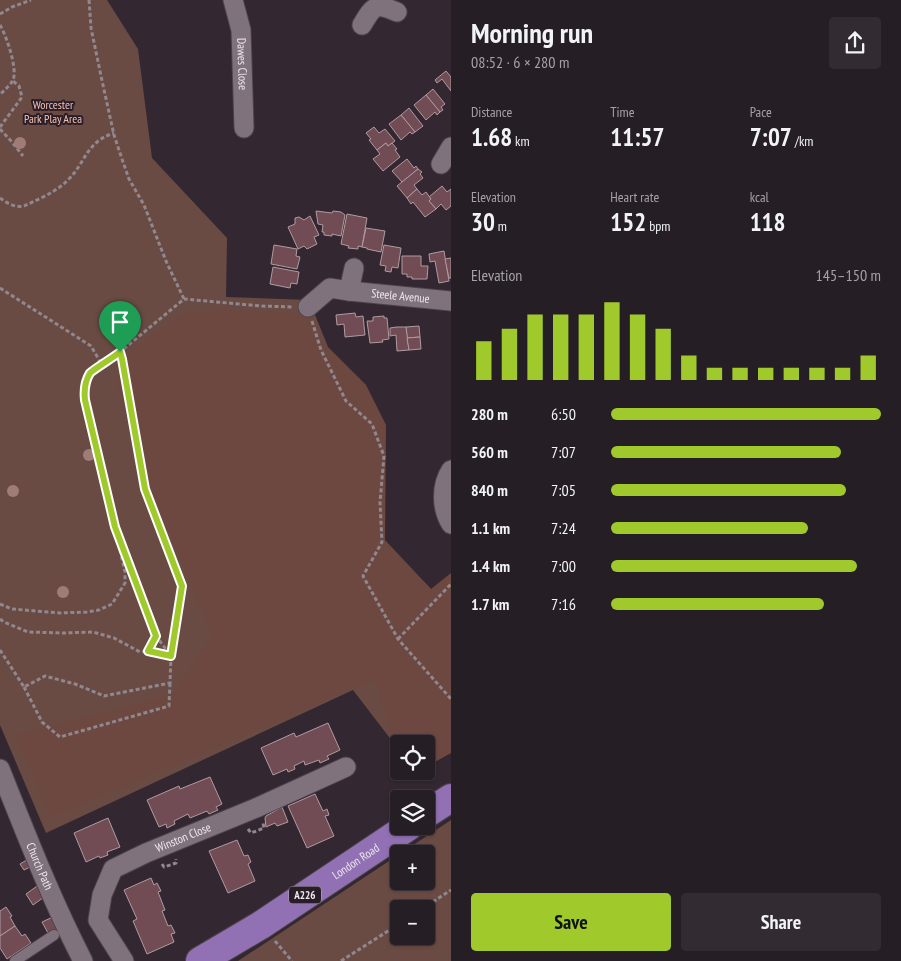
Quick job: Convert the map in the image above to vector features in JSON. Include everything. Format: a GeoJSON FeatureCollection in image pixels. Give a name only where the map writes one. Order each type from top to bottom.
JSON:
{"type":"FeatureCollection","features":[{"type":"Feature","properties":{"kind":"main road"},"geometry":{"type":"LineString","coordinates":[[435,808],[451,798]]}},
{"type":"Feature","properties":{"kind":"main road","name":"London Road"},"geometry":{"type":"LineString","coordinates":[[200,961],[261,925],[395,835]]}},
{"type":"Feature","properties":{"kind":"street","name":"Dawes Close"},"geometry":{"type":"LineString","coordinates":[[233,0],[241,30],[244,128]]}},
{"type":"Feature","properties":{"kind":"street"},"geometry":{"type":"LineString","coordinates":[[362,25],[376,3],[397,12]]}},
{"type":"Feature","properties":{"kind":"street"},"geometry":{"type":"LineString","coordinates":[[441,164],[451,147]]}},
{"type":"Feature","properties":{"kind":"street"},"geometry":{"type":"LineString","coordinates":[[349,291],[354,268]]}},
{"type":"Feature","properties":{"kind":"street","name":"Steele Avenue"},"geometry":{"type":"LineString","coordinates":[[308,307],[330,288],[451,304]]}},
{"type":"Feature","properties":{"kind":"street"},"geometry":{"type":"LineString","coordinates":[[451,470],[446,478],[444,494],[446,511],[451,524]]}},
{"type":"Feature","properties":{"kind":"street","name":"Winston Close"},"geometry":{"type":"LineString","coordinates":[[124,961],[98,920],[102,895],[113,869],[346,767]]}},
{"type":"Feature","properties":{"kind":"street","name":"Church Path"},"geometry":{"type":"LineString","coordinates":[[0,769],[48,888],[83,961]]}},
{"type":"Feature","properties":{"kind":"lane"},"geometry":{"type":"LineString","coordinates":[[15,961],[54,934]]}},
{"type":"Feature","properties":{"kind":"path"},"geometry":{"type":"LineString","coordinates":[[0,14],[31,0]]}},
{"type":"Feature","properties":{"kind":"path"},"geometry":{"type":"LineString","coordinates":[[89,0],[91,28],[114,133],[129,179],[144,205],[166,261],[184,299]]}},
{"type":"Feature","properties":{"kind":"path"},"geometry":{"type":"LineString","coordinates":[[0,25],[7,37],[14,75],[13,81],[0,95]]}},
{"type":"Feature","properties":{"kind":"path"},"geometry":{"type":"LineString","coordinates":[[13,81],[20,86],[22,98],[0,128],[22,156]]}},
{"type":"Feature","properties":{"kind":"path"},"geometry":{"type":"LineString","coordinates":[[0,198],[20,207],[54,191],[70,178],[92,147],[106,136],[114,133]]}},
{"type":"Feature","properties":{"kind":"path"},"geometry":{"type":"LineString","coordinates":[[0,288],[91,346],[102,365]]}},
{"type":"Feature","properties":{"kind":"path"},"geometry":{"type":"LineString","coordinates":[[0,604],[12,609],[60,612],[99,610],[112,604],[125,583],[125,572],[85,400],[84,390],[91,372],[120,352],[184,299],[261,306],[308,307],[321,350],[346,401],[372,424],[384,456],[380,502],[382,542],[363,576],[398,639],[451,699]]}},
{"type":"Feature","properties":{"kind":"path"},"geometry":{"type":"LineString","coordinates":[[0,650],[24,686],[42,722],[60,737],[168,706],[171,656],[182,586],[145,489],[120,352]]}},
{"type":"Feature","properties":{"kind":"path"},"geometry":{"type":"LineString","coordinates":[[115,527],[156,636],[171,656]]}},
{"type":"Feature","properties":{"kind":"path"},"geometry":{"type":"LineString","coordinates":[[398,639],[451,584]]}},
{"type":"Feature","properties":{"kind":"path"},"geometry":{"type":"LineString","coordinates":[[0,620],[28,632],[93,632],[114,638],[140,652],[148,651],[171,656]]}},
{"type":"Feature","properties":{"kind":"path"},"geometry":{"type":"LineString","coordinates":[[148,651],[156,636]]}},
{"type":"Feature","properties":{"kind":"path"},"geometry":{"type":"LineString","coordinates":[[24,686],[45,676],[76,684],[104,696],[170,683]]}},
{"type":"Feature","properties":{"kind":"path"},"geometry":{"type":"LineString","coordinates":[[246,827],[251,834],[264,828],[263,818]]}},
{"type":"Feature","properties":{"kind":"path"},"geometry":{"type":"LineString","coordinates":[[159,862],[164,867],[176,863],[176,855]]}},
{"type":"Feature","properties":{"kind":"path"},"geometry":{"type":"LineString","coordinates":[[435,900],[451,890]]}},
{"type":"Feature","properties":{"kind":"path"},"geometry":{"type":"LineString","coordinates":[[341,961],[390,930]]}},
{"type":"Feature","properties":{"kind":"path"},"geometry":{"type":"LineString","coordinates":[[271,936],[292,961]]}},
{"type":"Feature","properties":{"kind":"green space","name":"Worcester Park Play Area"},"geometry":{"type":"Polygon","coordinates":[[[0,0],[107,0],[138,49],[152,158],[227,238],[226,297],[309,300],[328,347],[366,385],[384,539],[431,589],[426,735],[390,735],[390,738],[353,690],[46,833],[0,725],[0,0]]]}},
{"type":"Feature","properties":{"kind":"green space"},"geometry":{"type":"Polygon","coordinates":[[[451,820],[451,961],[238,961],[390,860],[390,890],[435,890],[435,845],[414,845],[428,835],[435,835],[435,831],[451,820]]]}},
{"type":"Feature","properties":{"kind":"shaded area"},"geometry":{"type":"Polygon","coordinates":[[[226,310],[312,313],[327,348],[366,385],[386,425],[385,542],[431,589],[451,573],[451,753],[435,762],[435,735],[392,735],[375,680],[51,817],[15,735],[173,694],[212,635],[142,470],[117,382],[127,353],[185,313],[226,310]]]}},
{"type":"Feature","properties":{"kind":"building"},"geometry":{"type":"Polygon","coordinates":[[[446,71],[451,77],[451,91],[442,79],[437,83],[435,80],[446,71]]]}},
{"type":"Feature","properties":{"kind":"building"},"geometry":{"type":"Polygon","coordinates":[[[433,89],[445,104],[441,107],[443,110],[440,112],[426,95],[433,89]]]}},
{"type":"Feature","properties":{"kind":"building"},"geometry":{"type":"Polygon","coordinates":[[[426,95],[440,112],[437,115],[435,112],[426,120],[414,105],[426,95]]]}},
{"type":"Feature","properties":{"kind":"building"},"geometry":{"type":"Polygon","coordinates":[[[409,108],[423,126],[415,132],[401,115],[409,108]]]}},
{"type":"Feature","properties":{"kind":"building"},"geometry":{"type":"Polygon","coordinates":[[[401,115],[415,132],[412,134],[410,132],[401,140],[389,124],[401,115]]]}},
{"type":"Feature","properties":{"kind":"building"},"geometry":{"type":"Polygon","coordinates":[[[374,127],[379,133],[385,129],[395,141],[388,146],[386,143],[377,150],[366,133],[374,127]]]}},
{"type":"Feature","properties":{"kind":"building"},"geometry":{"type":"Polygon","coordinates":[[[386,143],[388,146],[392,143],[400,157],[383,171],[373,159],[380,154],[377,150],[386,143]]]}},
{"type":"Feature","properties":{"kind":"building"},"geometry":{"type":"Polygon","coordinates":[[[407,159],[414,168],[416,166],[418,169],[402,182],[392,171],[407,159]]]}},
{"type":"Feature","properties":{"kind":"building"},"geometry":{"type":"Polygon","coordinates":[[[418,169],[422,172],[420,174],[423,178],[414,185],[417,189],[407,198],[397,186],[418,169]]]}},
{"type":"Feature","properties":{"kind":"building"},"geometry":{"type":"Polygon","coordinates":[[[442,186],[447,192],[451,189],[451,206],[446,210],[441,204],[436,209],[429,201],[431,199],[429,197],[442,186]]]}},
{"type":"Feature","properties":{"kind":"building"},"geometry":{"type":"Polygon","coordinates":[[[417,189],[422,195],[426,192],[431,199],[429,201],[436,209],[425,217],[413,202],[411,204],[407,198],[417,189]]]}},
{"type":"Feature","properties":{"kind":"building"},"geometry":{"type":"Polygon","coordinates":[[[316,211],[341,212],[345,215],[341,236],[324,235],[324,232],[322,232],[323,225],[318,224],[316,211]]]}},
{"type":"Feature","properties":{"kind":"building"},"geometry":{"type":"Polygon","coordinates":[[[347,214],[367,218],[362,247],[358,246],[358,249],[348,248],[349,246],[341,244],[347,214]]]}},
{"type":"Feature","properties":{"kind":"building"},"geometry":{"type":"Polygon","coordinates":[[[310,216],[319,235],[314,237],[317,244],[307,249],[304,246],[298,249],[288,227],[295,224],[295,218],[299,217],[304,220],[310,216]]]}},
{"type":"Feature","properties":{"kind":"building"},"geometry":{"type":"Polygon","coordinates":[[[366,228],[385,231],[381,252],[362,247],[366,228]]]}},
{"type":"Feature","properties":{"kind":"building"},"geometry":{"type":"Polygon","coordinates":[[[274,245],[297,249],[296,256],[300,257],[297,269],[271,264],[274,245]]]}},
{"type":"Feature","properties":{"kind":"building"},"geometry":{"type":"Polygon","coordinates":[[[384,245],[401,248],[398,268],[392,267],[391,272],[385,271],[386,266],[380,265],[384,245]]]}},
{"type":"Feature","properties":{"kind":"building"},"geometry":{"type":"Polygon","coordinates":[[[444,251],[449,281],[439,283],[435,261],[430,262],[429,254],[444,251]]]}},
{"type":"Feature","properties":{"kind":"building"},"geometry":{"type":"Polygon","coordinates":[[[402,256],[421,256],[421,266],[428,266],[427,279],[412,279],[412,277],[407,277],[407,274],[402,274],[402,256]]]}},
{"type":"Feature","properties":{"kind":"building"},"geometry":{"type":"Polygon","coordinates":[[[451,258],[451,278],[449,278],[445,259],[451,258]]]}},
{"type":"Feature","properties":{"kind":"building"},"geometry":{"type":"Polygon","coordinates":[[[273,267],[299,272],[297,284],[291,283],[290,288],[270,284],[273,267]]]}},
{"type":"Feature","properties":{"kind":"building"},"geometry":{"type":"Polygon","coordinates":[[[355,313],[356,317],[363,316],[365,335],[345,337],[344,324],[337,325],[336,315],[355,313]]]}},
{"type":"Feature","properties":{"kind":"building"},"geometry":{"type":"Polygon","coordinates":[[[384,316],[384,318],[387,318],[389,339],[382,340],[383,342],[370,343],[367,321],[373,321],[373,317],[384,316]]]}},
{"type":"Feature","properties":{"kind":"building"},"geometry":{"type":"Polygon","coordinates":[[[419,326],[420,337],[407,338],[406,327],[419,326]]]}},
{"type":"Feature","properties":{"kind":"building"},"geometry":{"type":"Polygon","coordinates":[[[406,327],[409,350],[397,351],[396,335],[390,336],[390,328],[406,327]]]}},
{"type":"Feature","properties":{"kind":"building"},"geometry":{"type":"Polygon","coordinates":[[[420,337],[421,349],[409,350],[407,338],[420,337]]]}},
{"type":"Feature","properties":{"kind":"building"},"geometry":{"type":"Polygon","coordinates":[[[328,723],[340,750],[327,756],[329,759],[320,763],[319,760],[305,765],[304,761],[294,766],[295,769],[288,772],[287,769],[273,775],[261,748],[294,733],[296,737],[328,723]]]}},
{"type":"Feature","properties":{"kind":"building"},"geometry":{"type":"Polygon","coordinates":[[[210,777],[222,804],[216,807],[218,810],[209,814],[207,811],[190,818],[188,814],[174,821],[175,824],[167,828],[166,824],[159,827],[147,800],[179,786],[180,789],[210,777]]]}},
{"type":"Feature","properties":{"kind":"building"},"geometry":{"type":"Polygon","coordinates":[[[315,794],[323,811],[327,809],[329,815],[325,816],[334,836],[307,848],[288,806],[315,794]]]}},
{"type":"Feature","properties":{"kind":"building"},"geometry":{"type":"Polygon","coordinates":[[[282,807],[288,822],[277,826],[275,823],[266,827],[266,816],[282,807]]]}},
{"type":"Feature","properties":{"kind":"building"},"geometry":{"type":"Polygon","coordinates":[[[108,818],[120,847],[107,852],[108,855],[100,858],[99,856],[86,862],[74,833],[108,818]]]}},
{"type":"Feature","properties":{"kind":"building"},"geometry":{"type":"Polygon","coordinates":[[[237,840],[244,856],[248,855],[251,862],[248,864],[255,881],[228,893],[209,851],[237,840]]]}},
{"type":"Feature","properties":{"kind":"building"},"geometry":{"type":"Polygon","coordinates":[[[30,858],[34,865],[24,870],[20,864],[30,858]]]}},
{"type":"Feature","properties":{"kind":"building"},"geometry":{"type":"Polygon","coordinates":[[[151,878],[154,885],[157,883],[161,891],[158,892],[165,910],[162,911],[168,926],[171,925],[175,933],[171,934],[174,942],[147,954],[133,921],[137,919],[124,890],[151,878]]]}},
{"type":"Feature","properties":{"kind":"building"},"geometry":{"type":"Polygon","coordinates":[[[40,884],[47,895],[33,905],[26,894],[40,884]]]}},
{"type":"Feature","properties":{"kind":"building"},"geometry":{"type":"Polygon","coordinates":[[[6,907],[12,916],[10,917],[15,926],[0,936],[0,911],[6,907]]]}},
{"type":"Feature","properties":{"kind":"building"},"geometry":{"type":"Polygon","coordinates":[[[55,916],[60,928],[48,933],[42,922],[55,916]]]}},
{"type":"Feature","properties":{"kind":"building"},"geometry":{"type":"Polygon","coordinates":[[[15,926],[22,936],[25,934],[31,943],[7,959],[0,948],[0,936],[15,926]]]}},
{"type":"Feature","properties":{"kind":"route"},"geometry":{"type":"LineString","coordinates":[[120,352],[145,489],[182,586],[171,656],[148,651],[156,636],[115,527],[85,400],[84,390],[91,372],[120,352]]}}]}
